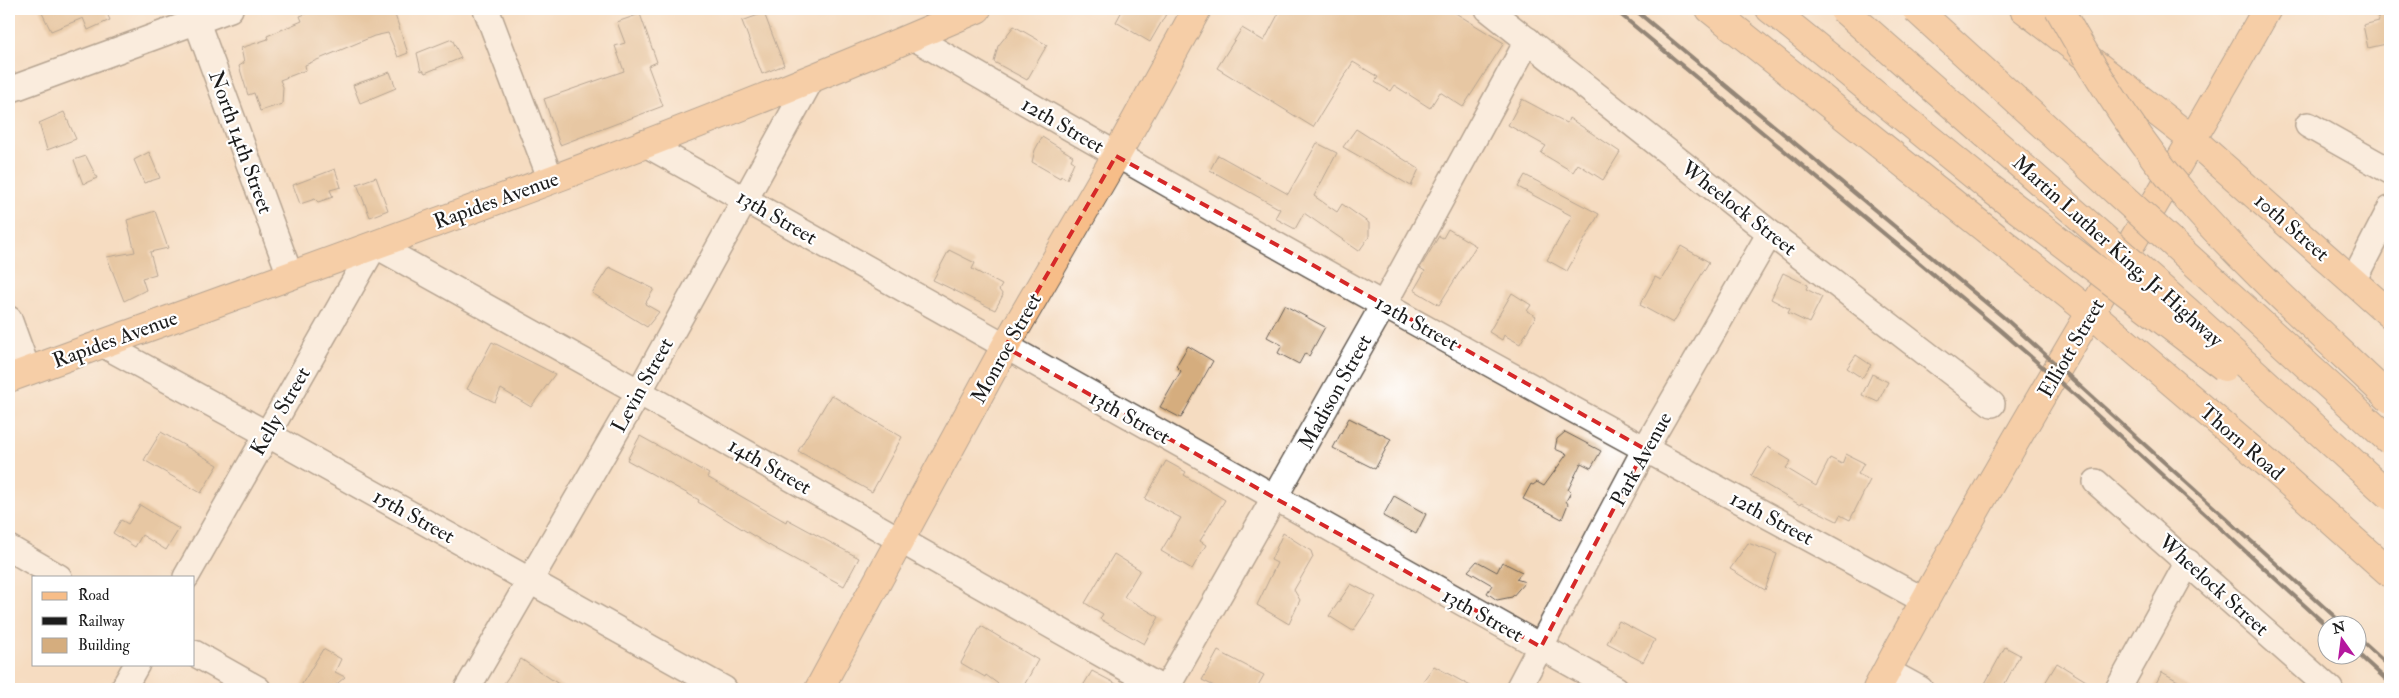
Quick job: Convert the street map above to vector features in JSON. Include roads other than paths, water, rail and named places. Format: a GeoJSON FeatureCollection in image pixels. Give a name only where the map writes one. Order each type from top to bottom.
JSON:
{"type":"FeatureCollection","features":[{"type":"Feature","properties":{"kind":"main road","name":"Rapides Avenue"},"geometry":{"type":"LineString","coordinates":[[19,374],[551,180],[812,78],[977,9]]}},
{"type":"Feature","properties":{"kind":"main road","name":"Monroe Street"},"geometry":{"type":"LineString","coordinates":[[819,689],[1005,347],[1116,156],[1197,9]]}},
{"type":"Feature","properties":{"kind":"main road","name":"Thorn Road"},"geometry":{"type":"LineString","coordinates":[[1710,9],[2091,313],[2274,470],[2390,573]]}},
{"type":"Feature","properties":{"kind":"main road","name":"Martin Luther King, Jr Highway"},"geometry":{"type":"LineString","coordinates":[[1843,9],[2187,311],[2390,496]]}},
{"type":"Feature","properties":{"kind":"main road","name":"Martin Luther King, Jr Highway"},"geometry":{"type":"LineString","coordinates":[[1916,9],[2390,441]]}},
{"type":"Feature","properties":{"kind":"main road","name":"10th Street"},"geometry":{"type":"LineString","coordinates":[[2024,9],[2193,140],[2390,314]]}},
{"type":"Feature","properties":{"kind":"main road"},"geometry":{"type":"LineString","coordinates":[[2059,9],[2096,76],[2157,162],[2186,198],[2234,248],[2390,399]]}},
{"type":"Feature","properties":{"kind":"main road","name":"Elliott Street"},"geometry":{"type":"LineString","coordinates":[[1882,680],[1925,601],[2267,9]]}},
{"type":"Feature","properties":{"kind":"main road"},"geometry":{"type":"LineString","coordinates":[[1780,16],[1986,184],[2351,462]]}},
{"type":"Feature","properties":{"kind":"street"},"geometry":{"type":"LineString","coordinates":[[9,90],[194,15],[230,9]]}},
{"type":"Feature","properties":{"kind":"street"},"geometry":{"type":"LineString","coordinates":[[486,9],[551,180]]}},
{"type":"Feature","properties":{"kind":"street","name":"Wheelock Street"},"geometry":{"type":"LineString","coordinates":[[1488,9],[1770,233],[1992,404]]}},
{"type":"Feature","properties":{"kind":"street","name":"North 14th Street"},"geometry":{"type":"LineString","coordinates":[[194,15],[290,275]]}},
{"type":"Feature","properties":{"kind":"street","name":"12th Street"},"geometry":{"type":"LineString","coordinates":[[913,37],[1116,156],[1645,449],[1925,601]]}},
{"type":"Feature","properties":{"kind":"street","name":"Madison Street"},"geometry":{"type":"LineString","coordinates":[[1165,689],[1384,304],[1528,40]]}},
{"type":"Feature","properties":{"kind":"street","name":"Levin Street"},"geometry":{"type":"LineString","coordinates":[[467,689],[639,392],[812,78]]}},
{"type":"Feature","properties":{"kind":"street"},"geometry":{"type":"LineString","coordinates":[[2308,125],[2390,171]]}},
{"type":"Feature","properties":{"kind":"street","name":"13th Street"},"geometry":{"type":"LineString","coordinates":[[644,143],[745,198],[1005,347],[1616,689]]}},
{"type":"Feature","properties":{"kind":"street"},"geometry":{"type":"LineString","coordinates":[[2354,281],[2390,209]]}},
{"type":"Feature","properties":{"kind":"street","name":"Park Avenue"},"geometry":{"type":"LineString","coordinates":[[1518,689],[1645,449],[1770,233]]}},
{"type":"Feature","properties":{"kind":"street","name":"14th Street"},"geometry":{"type":"LineString","coordinates":[[375,245],[1165,689]]}},
{"type":"Feature","properties":{"kind":"street","name":"Kelly Street"},"geometry":{"type":"LineString","coordinates":[[187,576],[375,245]]}},
{"type":"Feature","properties":{"kind":"street"},"geometry":{"type":"LineString","coordinates":[[9,319],[19,374]]}},
{"type":"Feature","properties":{"kind":"street","name":"15th Street"},"geometry":{"type":"LineString","coordinates":[[102,344],[724,689]]}},
{"type":"Feature","properties":{"kind":"street","name":"Wheelock Street"},"geometry":{"type":"LineString","coordinates":[[2096,482],[2330,689]]}},
{"type":"Feature","properties":{"kind":"street"},"geometry":{"type":"LineString","coordinates":[[9,548],[57,576]]}},
{"type":"Feature","properties":{"kind":"street"},"geometry":{"type":"LineString","coordinates":[[2118,689],[2188,562]]}},
{"type":"Feature","properties":{"kind":"street"},"geometry":{"type":"LineString","coordinates":[[195,654],[258,689]]}},
{"type":"Feature","properties":{"kind":"street"},"geometry":{"type":"LineString","coordinates":[[123,689],[136,666]]}},
{"type":"Feature","properties":{"kind":"street"},"geometry":{"type":"LineString","coordinates":[[1882,680],[1920,689]]}},
{"type":"Feature","properties":{"kind":"railway"},"geometry":{"type":"LineString","coordinates":[[1614,9],[2000,330],[2076,396],[2316,616]]}},
{"type":"Feature","properties":{"kind":"railway"},"geometry":{"type":"LineString","coordinates":[[1634,9],[2008,321],[2334,616]]}},
{"type":"Feature","properties":{"kind":"railway"},"geometry":{"type":"LineString","coordinates":[[2366,645],[2390,667]]}},
{"type":"Feature","properties":{"kind":"railway"},"geometry":{"type":"LineString","coordinates":[[2366,661],[2390,683]]}}]}
